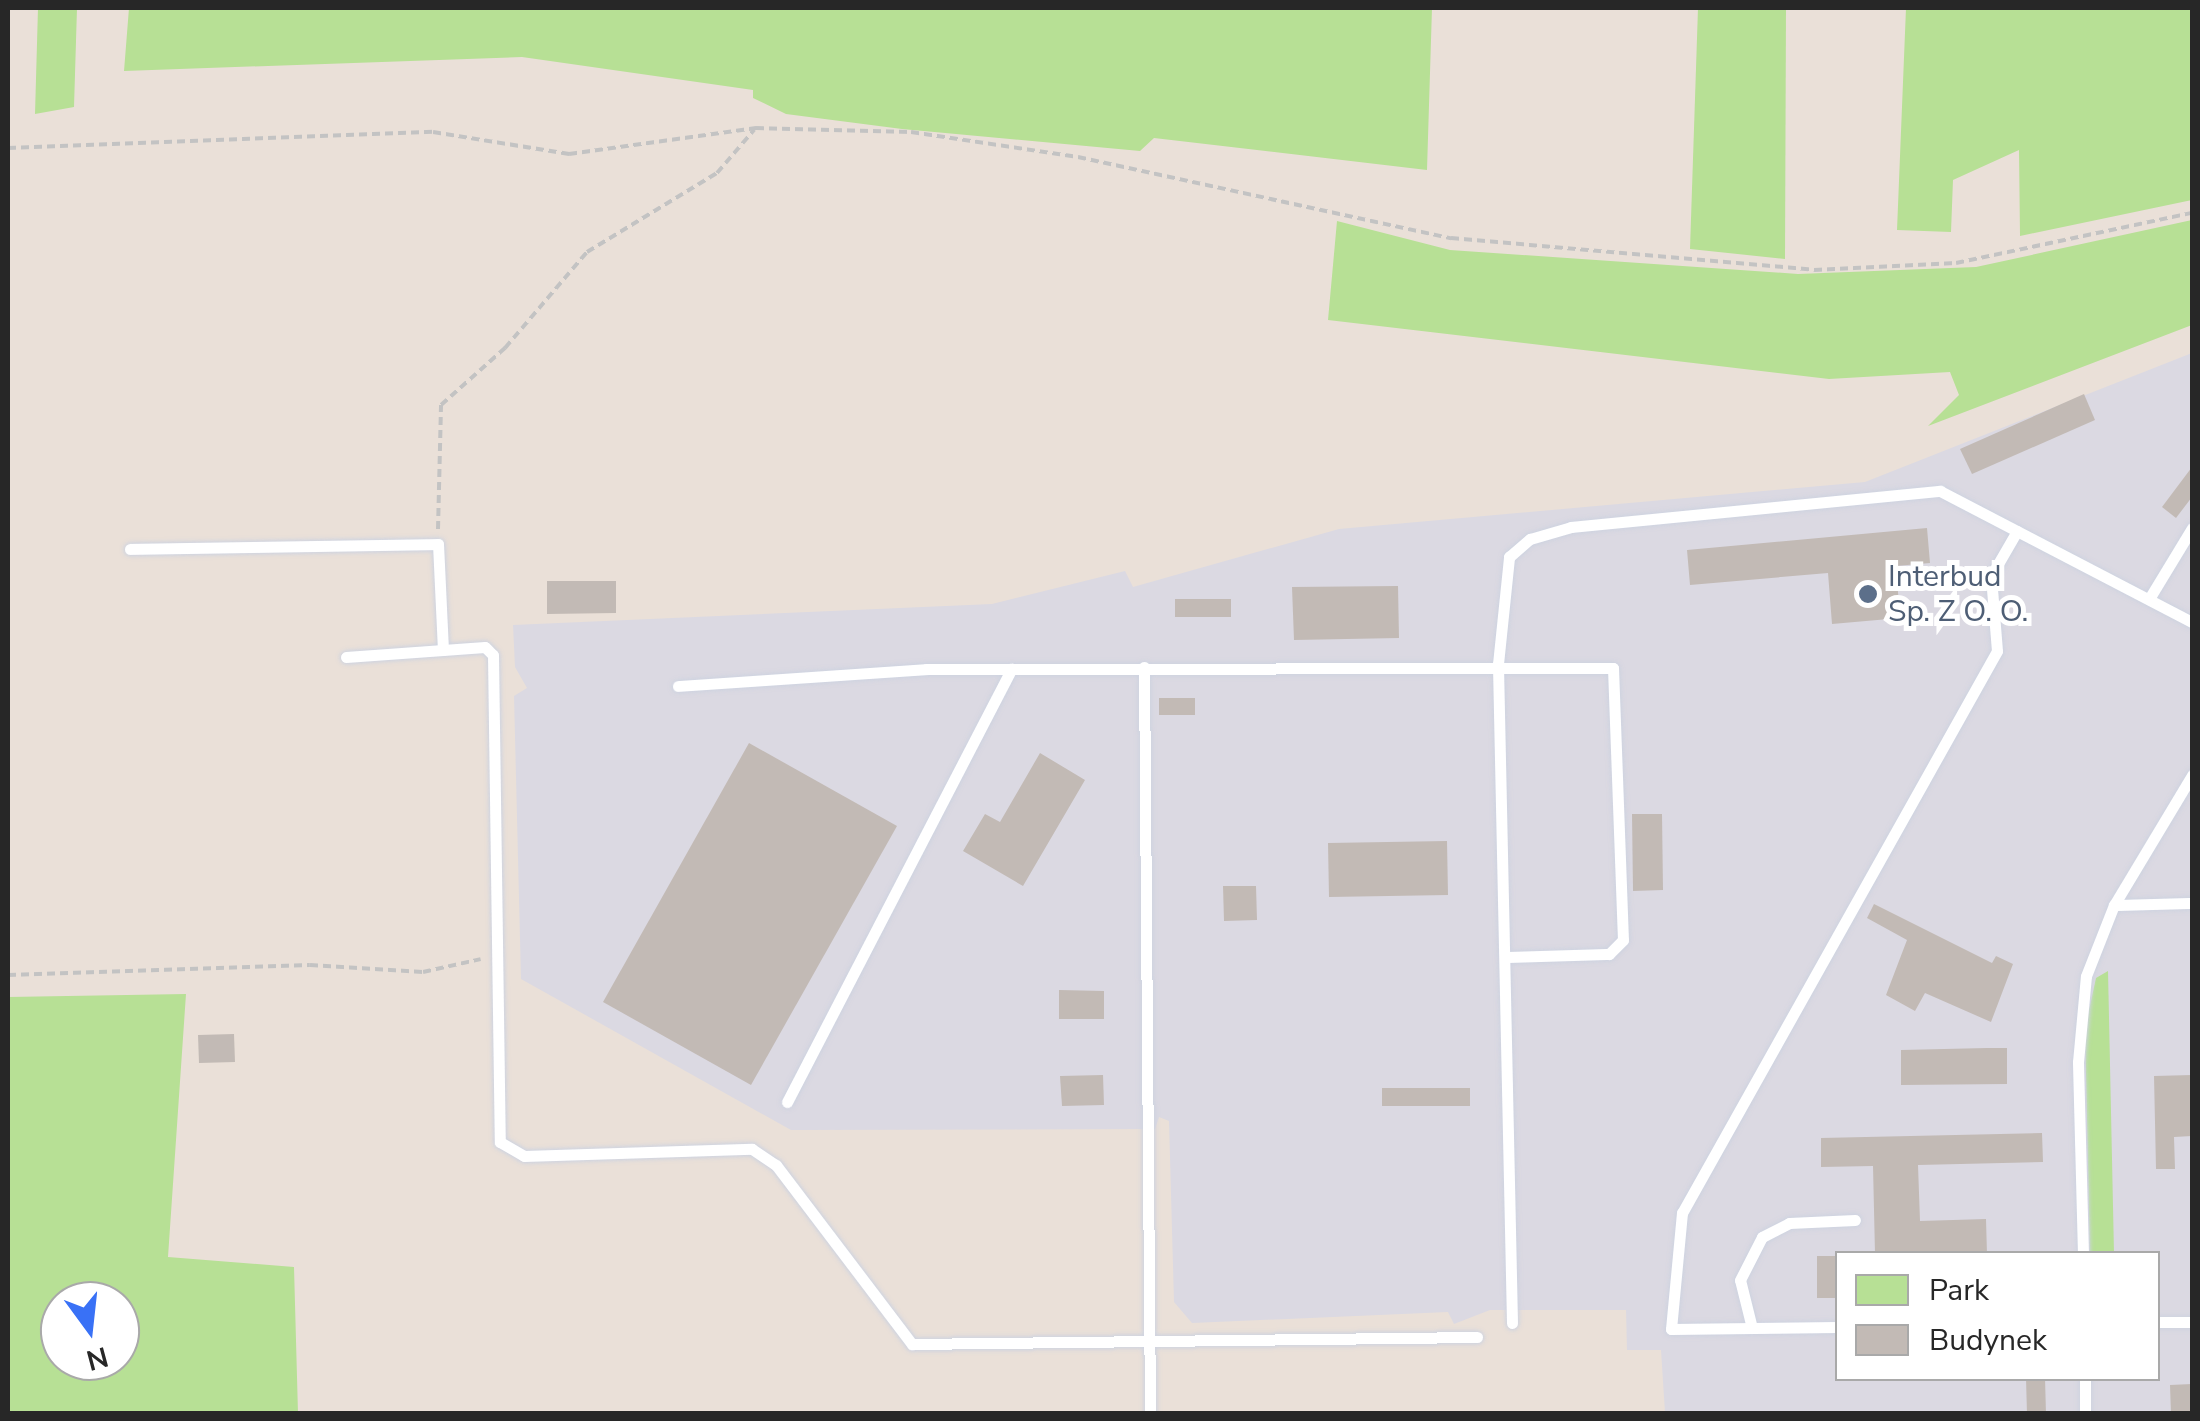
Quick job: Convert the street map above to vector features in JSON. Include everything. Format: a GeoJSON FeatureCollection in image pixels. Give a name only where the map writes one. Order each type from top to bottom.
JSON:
{"type":"FeatureCollection","features":[{"type":"Feature","properties":{"kind":"lane"},"geometry":{"type":"LineString","coordinates":[[1512,1323],[1498,664],[1509,557],[1530,539],[1570,527],[1940,492],[2192,622]]}},
{"type":"Feature","properties":{"kind":"lane"},"geometry":{"type":"LineString","coordinates":[[2149,600],[2192,528]]}},
{"type":"Feature","properties":{"kind":"lane"},"geometry":{"type":"LineString","coordinates":[[1835,1326],[1670,1329],[1682,1213],[1997,651],[1992,570],[2017,532]]}},
{"type":"Feature","properties":{"kind":"lane"},"geometry":{"type":"LineString","coordinates":[[130,548],[438,544],[443,650]]}},
{"type":"Feature","properties":{"kind":"lane"},"geometry":{"type":"LineString","coordinates":[[346,657],[485,648],[493,656],[500,1142],[524,1156],[752,1149],[776,1165],[912,1344],[1149,1338],[1477,1337]]}},
{"type":"Feature","properties":{"kind":"lane"},"geometry":{"type":"LineString","coordinates":[[678,686],[1011,668],[1498,664],[1613,668],[1623,940],[1609,954],[1504,957]]}},
{"type":"Feature","properties":{"kind":"lane"},"geometry":{"type":"LineString","coordinates":[[1144,667],[1150,1414]]}},
{"type":"Feature","properties":{"kind":"lane"},"geometry":{"type":"LineString","coordinates":[[787,1102],[1011,668]]}},
{"type":"Feature","properties":{"kind":"lane"},"geometry":{"type":"LineString","coordinates":[[2082,1251],[2080,1009],[2114,906],[2192,775]]}},
{"type":"Feature","properties":{"kind":"lane"},"geometry":{"type":"LineString","coordinates":[[2114,906],[2192,903]]}},
{"type":"Feature","properties":{"kind":"lane"},"geometry":{"type":"LineString","coordinates":[[1752,1328],[1740,1280],[1762,1238],[1789,1222],[1855,1220]]}},
{"type":"Feature","properties":{"kind":"lane"},"geometry":{"type":"LineString","coordinates":[[2160,1322],[2192,1322]]}},
{"type":"Feature","properties":{"kind":"lane"},"geometry":{"type":"LineString","coordinates":[[2085,1381],[2085,1414]]}},
{"type":"Feature","properties":{"kind":"path"},"geometry":{"type":"LineString","coordinates":[[438,544],[441,405],[505,348],[587,252],[717,173],[756,128]]}},
{"type":"Feature","properties":{"kind":"path"},"geometry":{"type":"LineString","coordinates":[[8,148],[433,132],[569,154],[756,128],[911,132],[1078,157],[1451,238],[1814,270],[1956,264],[2192,213]]}},
{"type":"Feature","properties":{"kind":"path"},"geometry":{"type":"LineString","coordinates":[[8,975],[310,966],[423,972],[498,955]]}},
{"type":"Feature","properties":{"kind":"shaded area"},"geometry":{"type":"Polygon","coordinates":[[[2192,353],[2192,1413],[1665,1413],[1661,1350],[1627,1350],[1626,1310],[1490,1310],[1454,1324],[1448,1312],[1192,1323],[1174,1302],[1169,1121],[1159,1117],[1155,1129],[791,1130],[521,979],[514,696],[527,688],[515,667],[513,625],[992,604],[1125,571],[1133,587],[1339,529],[1865,482],[2192,353]]]}},
{"type":"Feature","properties":{"kind":"green space"},"geometry":{"type":"Polygon","coordinates":[[[38,8],[77,8],[74,107],[35,114],[38,8]]]}},
{"type":"Feature","properties":{"kind":"green space"},"geometry":{"type":"Polygon","coordinates":[[[129,8],[1432,8],[1427,170],[1154,138],[1140,151],[902,129],[786,114],[753,98],[753,90],[522,57],[124,71],[129,8]]]}},
{"type":"Feature","properties":{"kind":"green space"},"geometry":{"type":"Polygon","coordinates":[[[1698,8],[1786,8],[1785,259],[1690,249],[1698,8]]]}},
{"type":"Feature","properties":{"kind":"green space"},"geometry":{"type":"Polygon","coordinates":[[[1906,8],[2192,8],[2192,200],[2020,236],[2019,150],[1953,180],[1951,232],[1897,230],[1906,8]]]}},
{"type":"Feature","properties":{"kind":"green space"},"geometry":{"type":"Polygon","coordinates":[[[2192,220],[2192,325],[1928,426],[1959,395],[1950,372],[1829,379],[1328,320],[1337,221],[1450,250],[1798,274],[1976,267],[2192,220]]]}},
{"type":"Feature","properties":{"kind":"green space"},"geometry":{"type":"Polygon","coordinates":[[[2108,971],[2114,1251],[2090,1251],[2085,1029],[2096,978],[2108,971]]]}},
{"type":"Feature","properties":{"kind":"green space"},"geometry":{"type":"Polygon","coordinates":[[[186,994],[168,1257],[294,1267],[298,1413],[8,1413],[8,997],[186,994]]]}},
{"type":"Feature","properties":{"kind":"building"},"geometry":{"type":"Polygon","coordinates":[[[2084,394],[2095,420],[1972,474],[1960,449],[2084,394]]]}},
{"type":"Feature","properties":{"kind":"building"},"geometry":{"type":"Polygon","coordinates":[[[2192,467],[2192,497],[2176,518],[2162,507],[2192,467]]]}},
{"type":"Feature","properties":{"kind":"building"},"geometry":{"type":"Polygon","coordinates":[[[1927,528],[1930,563],[1896,566],[1900,618],[1832,624],[1828,573],[1690,585],[1687,550],[1927,528]]]}},
{"type":"Feature","properties":{"kind":"building"},"geometry":{"type":"Polygon","coordinates":[[[547,581],[616,581],[616,613],[547,614],[547,581]]]}},
{"type":"Feature","properties":{"kind":"building"},"geometry":{"type":"Polygon","coordinates":[[[1398,586],[1399,638],[1294,640],[1292,587],[1398,586]]]}},
{"type":"Feature","properties":{"kind":"building"},"geometry":{"type":"Polygon","coordinates":[[[1175,599],[1231,599],[1231,617],[1175,617],[1175,599]]]}},
{"type":"Feature","properties":{"kind":"building"},"geometry":{"type":"Polygon","coordinates":[[[1159,698],[1195,698],[1195,715],[1159,715],[1159,698]]]}},
{"type":"Feature","properties":{"kind":"building"},"geometry":{"type":"Polygon","coordinates":[[[749,743],[897,826],[751,1085],[603,1002],[749,743]]]}},
{"type":"Feature","properties":{"kind":"building"},"geometry":{"type":"Polygon","coordinates":[[[1040,753],[1085,780],[1023,886],[963,851],[985,814],[1000,822],[1040,753]]]}},
{"type":"Feature","properties":{"kind":"building"},"geometry":{"type":"Polygon","coordinates":[[[1632,814],[1662,814],[1663,890],[1633,891],[1632,814]]]}},
{"type":"Feature","properties":{"kind":"building"},"geometry":{"type":"Polygon","coordinates":[[[1447,841],[1448,895],[1329,897],[1328,843],[1447,841]]]}},
{"type":"Feature","properties":{"kind":"building"},"geometry":{"type":"Polygon","coordinates":[[[1223,886],[1256,886],[1257,920],[1224,921],[1223,886]]]}},
{"type":"Feature","properties":{"kind":"building"},"geometry":{"type":"Polygon","coordinates":[[[1874,904],[1992,963],[1996,956],[2013,964],[1991,1022],[1925,993],[1915,1011],[1886,995],[1907,940],[1867,918],[1874,904]]]}},
{"type":"Feature","properties":{"kind":"building"},"geometry":{"type":"Polygon","coordinates":[[[1059,990],[1104,991],[1104,1019],[1059,1019],[1059,990]]]}},
{"type":"Feature","properties":{"kind":"building"},"geometry":{"type":"Polygon","coordinates":[[[234,1034],[235,1062],[199,1063],[198,1035],[234,1034]]]}},
{"type":"Feature","properties":{"kind":"building"},"geometry":{"type":"Polygon","coordinates":[[[2007,1048],[2007,1084],[1901,1085],[1901,1050],[2007,1048]]]}},
{"type":"Feature","properties":{"kind":"building"},"geometry":{"type":"Polygon","coordinates":[[[1103,1075],[1104,1105],[1062,1106],[1060,1076],[1103,1075]]]}},
{"type":"Feature","properties":{"kind":"building"},"geometry":{"type":"Polygon","coordinates":[[[2192,1075],[2192,1136],[2174,1137],[2175,1169],[2156,1169],[2154,1076],[2192,1075]]]}},
{"type":"Feature","properties":{"kind":"building"},"geometry":{"type":"Polygon","coordinates":[[[1382,1088],[1470,1088],[1470,1106],[1382,1106],[1382,1088]]]}},
{"type":"Feature","properties":{"kind":"building"},"geometry":{"type":"Polygon","coordinates":[[[2042,1133],[2043,1162],[1918,1165],[1920,1221],[1986,1219],[1987,1251],[1875,1251],[1873,1166],[1821,1167],[1821,1138],[2042,1133]]]}},
{"type":"Feature","properties":{"kind":"building"},"geometry":{"type":"Polygon","coordinates":[[[1817,1256],[1835,1256],[1835,1298],[1817,1298],[1817,1256]]]}},
{"type":"Feature","properties":{"kind":"building"},"geometry":{"type":"Polygon","coordinates":[[[2026,1381],[2045,1381],[2046,1414],[2027,1414],[2026,1381]]]}},
{"type":"Feature","properties":{"kind":"building"},"geometry":{"type":"Polygon","coordinates":[[[2192,1384],[2192,1414],[2171,1414],[2170,1385],[2192,1384]]]}},
{"type":"Feature","properties":{"kind":"place","name":"Interbud Sp. Z O. O."},"geometry":{"type":"Point","coordinates":[1868,594]}}]}
